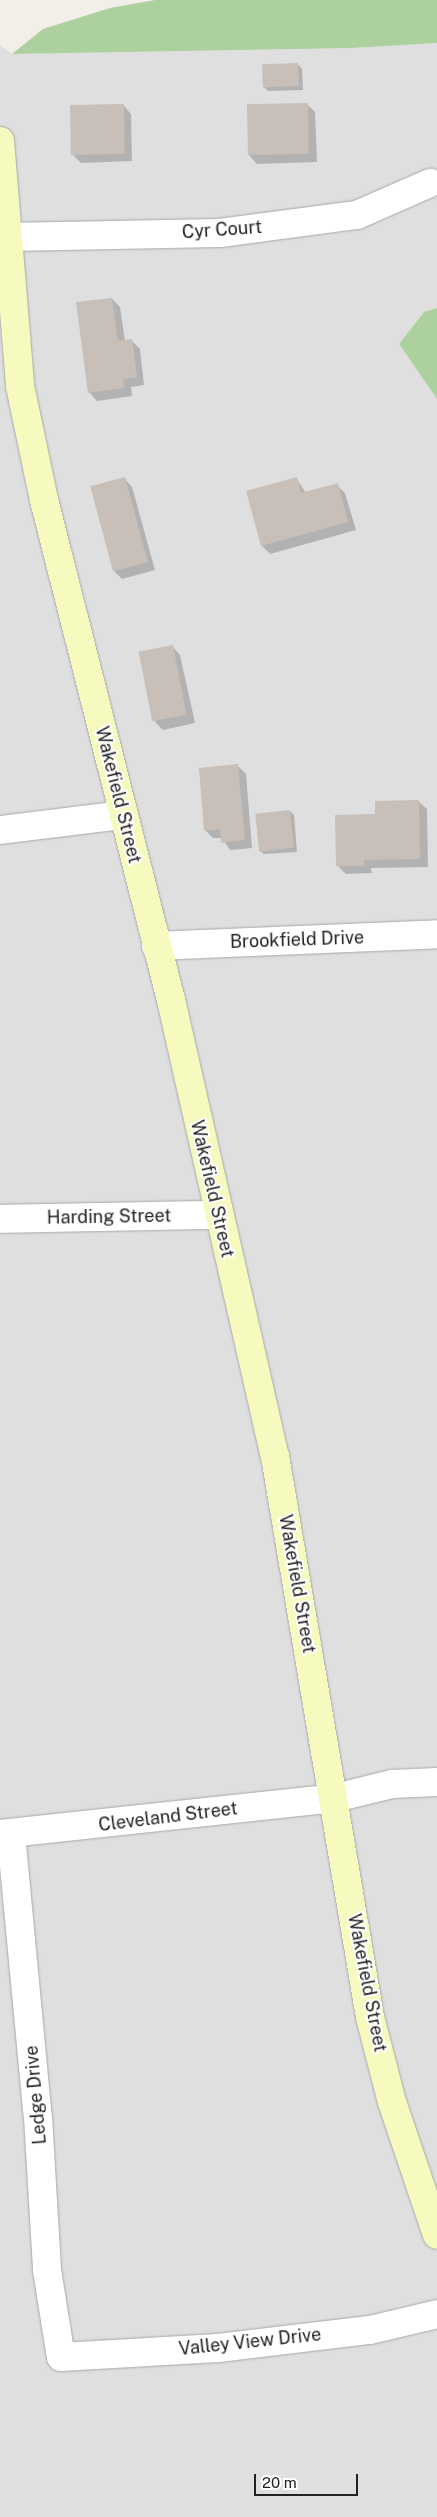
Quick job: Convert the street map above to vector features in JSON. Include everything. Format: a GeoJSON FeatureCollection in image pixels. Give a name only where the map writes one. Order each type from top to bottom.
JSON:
{"type":"FeatureCollection","features":[{"type":"Feature","properties":{"kind":"street","name":"Wakefield Street"},"geometry":{"type":"LineString","coordinates":[[0,141],[20,386],[44,500],[156,946],[275,1456],[335,1798],[370,2017],[392,2102],[437,2235]]}},
{"type":"Feature","properties":{"kind":"street","name":"Cyr Court"},"geometry":{"type":"LineString","coordinates":[[7,237],[220,233],[358,215],[430,183]]}},
{"type":"Feature","properties":{"kind":"street"},"geometry":{"type":"LineString","coordinates":[[0,830],[122,815]]}},
{"type":"Feature","properties":{"kind":"street","name":"Brookfield Drive"},"geometry":{"type":"LineString","coordinates":[[156,946],[437,934]]}},
{"type":"Feature","properties":{"kind":"street","name":"Harding Street"},"geometry":{"type":"LineString","coordinates":[[0,1219],[218,1215]]}},
{"type":"Feature","properties":{"kind":"street","name":"Cleveland Street"},"geometry":{"type":"LineString","coordinates":[[5,1834],[335,1798],[392,1784],[437,1782]]}},
{"type":"Feature","properties":{"kind":"street","name":"Ledge Drive"},"geometry":{"type":"LineString","coordinates":[[5,1834],[38,2117],[47,2270],[61,2357]]}},
{"type":"Feature","properties":{"kind":"street","name":"Valley View Drive"},"geometry":{"type":"LineString","coordinates":[[61,2357],[218,2348],[370,2330],[437,2314]]}},
{"type":"Feature","properties":{"kind":"shaded area"},"geometry":{"type":"Polygon","coordinates":[[[437,43],[437,308],[424,312],[399,344],[437,399],[437,2517],[0,2517],[0,45],[12,54],[352,48],[437,43]]]}},
{"type":"Feature","properties":{"kind":"green space"},"geometry":{"type":"Polygon","coordinates":[[[155,0],[437,0],[437,43],[352,48],[12,54],[43,29],[110,8],[155,0]]]}},
{"type":"Feature","properties":{"kind":"green space"},"geometry":{"type":"Polygon","coordinates":[[[437,308],[437,399],[399,344],[424,312],[437,308]]]}},
{"type":"Feature","properties":{"kind":"building"},"geometry":{"type":"Polygon","coordinates":[[[298,63],[299,86],[263,87],[262,64],[298,63]]]}},
{"type":"Feature","properties":{"kind":"building"},"geometry":{"type":"Polygon","coordinates":[[[308,103],[309,154],[248,155],[247,104],[308,103]]]}},
{"type":"Feature","properties":{"kind":"building"},"geometry":{"type":"Polygon","coordinates":[[[124,104],[125,154],[71,155],[70,105],[124,104]]]}},
{"type":"Feature","properties":{"kind":"building"},"geometry":{"type":"Polygon","coordinates":[[[112,298],[118,341],[132,339],[137,377],[123,379],[124,388],[88,393],[76,302],[112,298]]]}},
{"type":"Feature","properties":{"kind":"building"},"geometry":{"type":"Polygon","coordinates":[[[125,477],[148,562],[113,571],[90,486],[125,477]]]}},
{"type":"Feature","properties":{"kind":"building"},"geometry":{"type":"Polygon","coordinates":[[[297,477],[301,493],[338,483],[348,522],[261,546],[246,491],[297,477]]]}},
{"type":"Feature","properties":{"kind":"building"},"geometry":{"type":"Polygon","coordinates":[[[173,645],[187,715],[152,721],[139,652],[173,645]]]}},
{"type":"Feature","properties":{"kind":"building"},"geometry":{"type":"Polygon","coordinates":[[[238,764],[245,840],[221,843],[220,829],[204,831],[199,768],[238,764]]]}},
{"type":"Feature","properties":{"kind":"building"},"geometry":{"type":"Polygon","coordinates":[[[419,800],[420,859],[364,860],[364,866],[336,866],[335,815],[375,814],[375,801],[419,800]]]}},
{"type":"Feature","properties":{"kind":"building"},"geometry":{"type":"Polygon","coordinates":[[[290,810],[294,848],[259,851],[255,814],[290,810]]]}}]}
